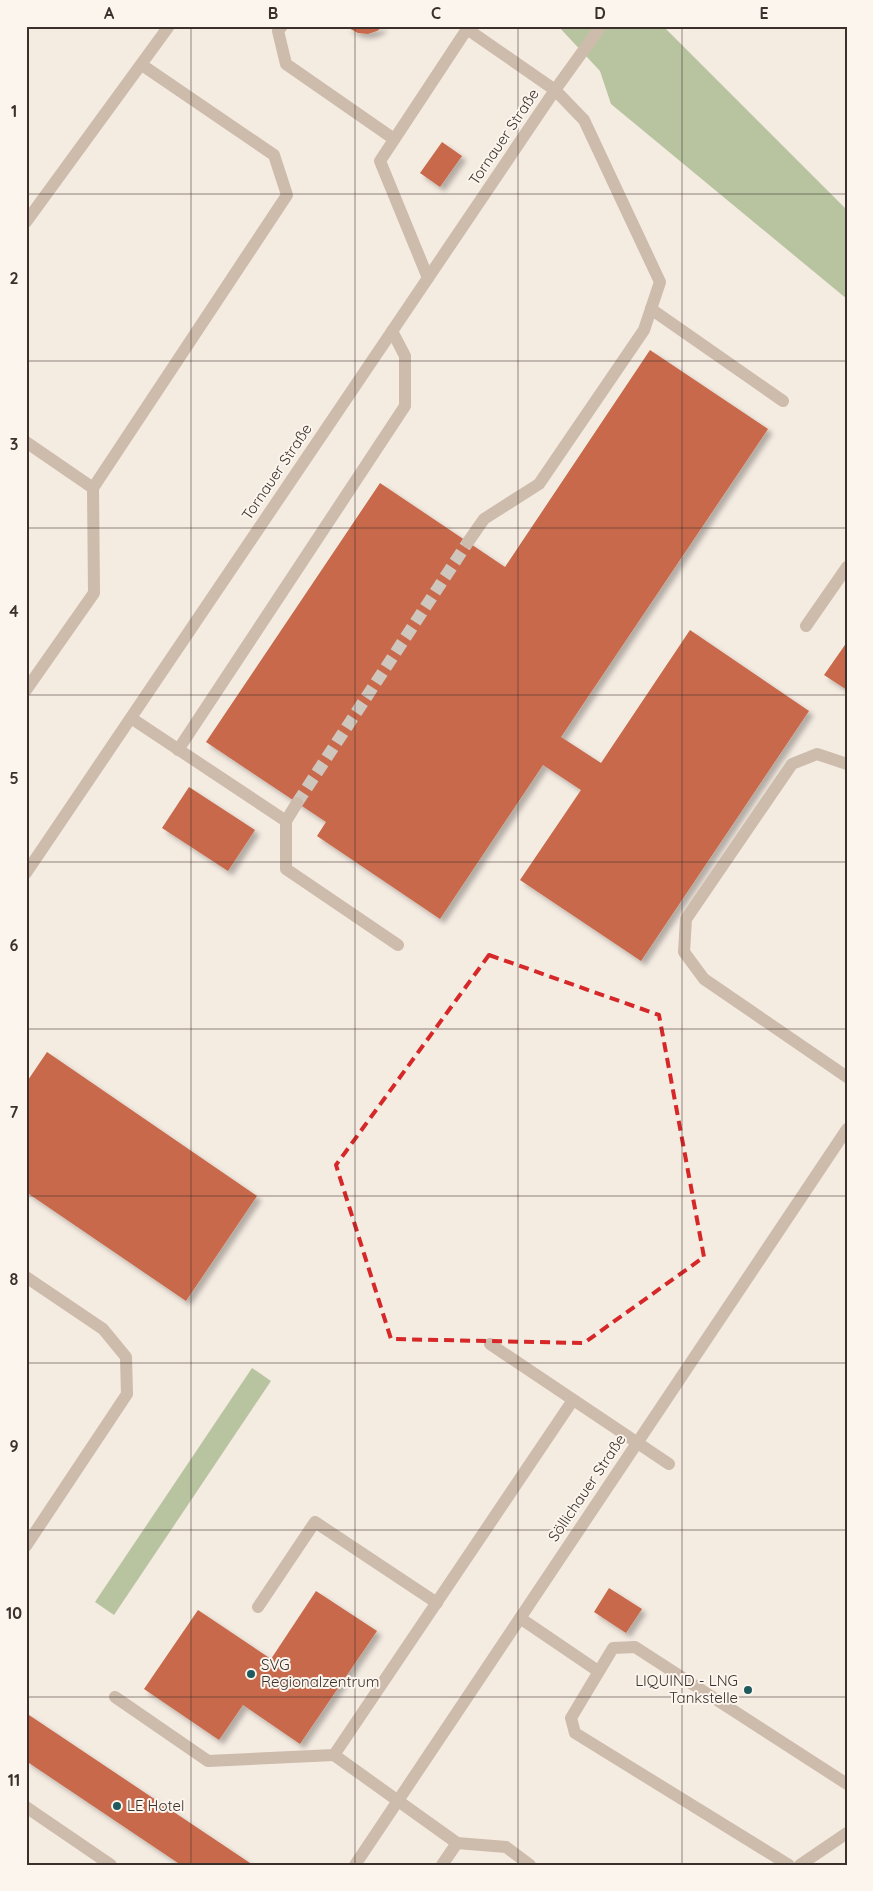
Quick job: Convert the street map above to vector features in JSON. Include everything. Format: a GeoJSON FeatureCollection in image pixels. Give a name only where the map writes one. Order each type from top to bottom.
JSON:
{"type":"FeatureCollection","features":[{"type":"Feature","properties":{"kind":"street"},"geometry":{"type":"LineString","coordinates":[[26,222],[169,26]]}},
{"type":"Feature","properties":{"kind":"street"},"geometry":{"type":"LineString","coordinates":[[282,26],[278,31],[286,64],[394,139]]}},
{"type":"Feature","properties":{"kind":"street","name":"Tornauer Straße"},"geometry":{"type":"LineString","coordinates":[[26,874],[555,90],[601,26]]}},
{"type":"Feature","properties":{"kind":"street"},"geometry":{"type":"LineString","coordinates":[[428,278],[380,161],[466,28],[555,90],[584,120],[660,282],[644,330],[539,484],[484,519],[468,542]]}},
{"type":"Feature","properties":{"kind":"street"},"geometry":{"type":"LineString","coordinates":[[26,690],[94,593],[93,488],[287,195],[274,155],[142,65]]}},
{"type":"Feature","properties":{"kind":"street"},"geometry":{"type":"LineString","coordinates":[[651,309],[783,401]]}},
{"type":"Feature","properties":{"kind":"street"},"geometry":{"type":"LineString","coordinates":[[178,750],[405,406],[405,356],[392,331]]}},
{"type":"Feature","properties":{"kind":"street"},"geometry":{"type":"LineString","coordinates":[[26,442],[93,488]]}},
{"type":"Feature","properties":{"kind":"street"},"geometry":{"type":"LineString","coordinates":[[806,626],[847,567]]}},
{"type":"Feature","properties":{"kind":"street"},"geometry":{"type":"LineString","coordinates":[[132,718],[286,822]]}},
{"type":"Feature","properties":{"kind":"street"},"geometry":{"type":"LineString","coordinates":[[847,764],[817,754],[792,764],[686,919],[684,952],[704,979],[847,1077]]}},
{"type":"Feature","properties":{"kind":"street"},"geometry":{"type":"LineString","coordinates":[[298,803],[286,822],[286,869],[398,945]]}},
{"type":"Feature","properties":{"kind":"street","name":"Söllichauer Straße"},"geometry":{"type":"LineString","coordinates":[[354,1865],[847,1129]]}},
{"type":"Feature","properties":{"kind":"street"},"geometry":{"type":"LineString","coordinates":[[26,1278],[103,1329],[126,1357],[127,1394],[26,1546]]}},
{"type":"Feature","properties":{"kind":"street"},"geometry":{"type":"LineString","coordinates":[[490,1344],[669,1464]]}},
{"type":"Feature","properties":{"kind":"street"},"geometry":{"type":"LineString","coordinates":[[334,1755],[573,1400]]}},
{"type":"Feature","properties":{"kind":"street"},"geometry":{"type":"LineString","coordinates":[[258,1607],[315,1522],[437,1603]]}},
{"type":"Feature","properties":{"kind":"street"},"geometry":{"type":"LineString","coordinates":[[520,1618],[598,1671]]}},
{"type":"Feature","properties":{"kind":"street"},"geometry":{"type":"LineString","coordinates":[[789,1865],[576,1733],[571,1718],[613,1648],[636,1647],[847,1784]]}},
{"type":"Feature","properties":{"kind":"street"},"geometry":{"type":"LineString","coordinates":[[115,1697],[208,1761],[334,1755],[457,1843],[506,1847],[530,1865]]}},
{"type":"Feature","properties":{"kind":"street"},"geometry":{"type":"LineString","coordinates":[[26,1807],[111,1865]]}},
{"type":"Feature","properties":{"kind":"street"},"geometry":{"type":"LineString","coordinates":[[800,1865],[847,1833]]}},
{"type":"Feature","properties":{"kind":"street"},"geometry":{"type":"LineString","coordinates":[[442,1865],[457,1843]]}},
{"type":"Feature","properties":{"kind":"highlighted area"},"geometry":{"type":"Polygon","coordinates":[[[489,955],[659,1015],[704,1257],[584,1343],[391,1339],[336,1165],[489,955]]]}},
{"type":"Feature","properties":{"kind":"green space"},"geometry":{"type":"Polygon","coordinates":[[[558,26],[663,26],[847,210],[847,299],[611,104],[600,71],[558,26]]]}},
{"type":"Feature","properties":{"kind":"green space"},"geometry":{"type":"Polygon","coordinates":[[[252,1368],[271,1381],[114,1615],[95,1602],[252,1368]]]}},
{"type":"Feature","properties":{"kind":"building"},"geometry":{"type":"Polygon","coordinates":[[[345,26],[384,26],[368,34],[358,33],[345,26]]]}},
{"type":"Feature","properties":{"kind":"building"},"geometry":{"type":"Polygon","coordinates":[[[442,142],[462,156],[440,187],[420,173],[442,142]]]}},
{"type":"Feature","properties":{"kind":"building"},"geometry":{"type":"Polygon","coordinates":[[[650,350],[768,429],[561,737],[601,763],[690,630],[809,711],[641,961],[520,880],[581,790],[543,765],[440,919],[317,836],[326,822],[206,742],[380,483],[505,567],[650,350]]]}},
{"type":"Feature","properties":{"kind":"building"},"geometry":{"type":"Polygon","coordinates":[[[847,642],[847,690],[824,675],[847,642]]]}},
{"type":"Feature","properties":{"kind":"building"},"geometry":{"type":"Polygon","coordinates":[[[189,787],[255,830],[228,871],[162,828],[189,787]]]}},
{"type":"Feature","properties":{"kind":"building"},"geometry":{"type":"Polygon","coordinates":[[[47,1052],[257,1196],[186,1301],[26,1192],[26,1123],[28,1121],[26,1120],[26,1083],[47,1052]]]}},
{"type":"Feature","properties":{"kind":"building"},"geometry":{"type":"Polygon","coordinates":[[[609,1588],[642,1609],[626,1633],[594,1612],[609,1588]]]}},
{"type":"Feature","properties":{"kind":"building","name":"SVG Regionalzentrum"},"geometry":{"type":"Polygon","coordinates":[[[316,1591],[377,1631],[300,1744],[243,1705],[219,1740],[144,1689],[198,1610],[271,1659],[316,1591]]]}},
{"type":"Feature","properties":{"kind":"building"},"geometry":{"type":"Polygon","coordinates":[[[26,1713],[253,1865],[181,1865],[26,1761],[26,1713]]]}},
{"type":"Feature","properties":{"kind":"tunnel"},"geometry":{"type":"LineString","coordinates":[[297,803],[468,542]]}},
{"type":"Feature","properties":{"kind":"place","name":"SVG Regionalzentrum"},"geometry":{"type":"Point","coordinates":[251,1674]}},
{"type":"Feature","properties":{"kind":"place","name":"LIQUIND - LNG Tankstelle"},"geometry":{"type":"Point","coordinates":[748,1690]}},
{"type":"Feature","properties":{"kind":"place","name":"LE Hotel"},"geometry":{"type":"Point","coordinates":[117,1806]}}]}
